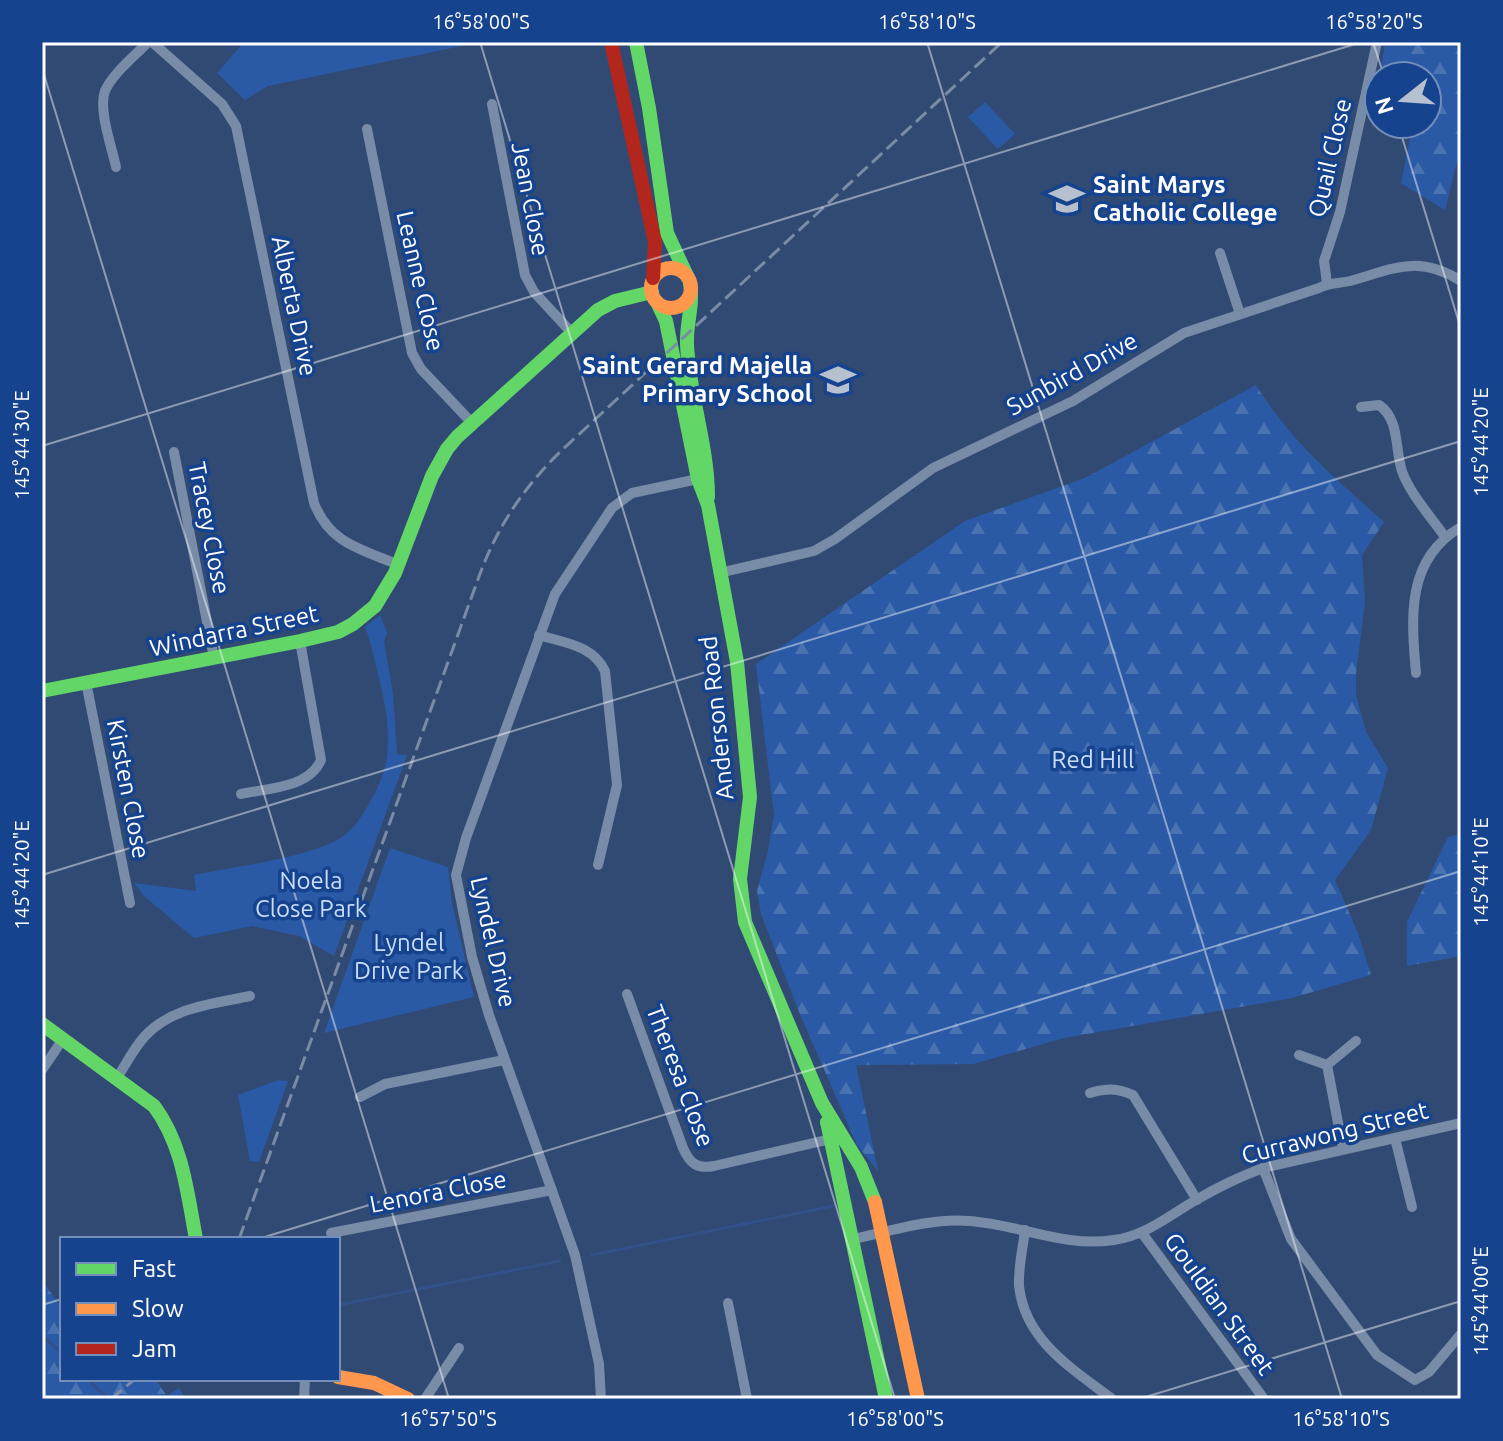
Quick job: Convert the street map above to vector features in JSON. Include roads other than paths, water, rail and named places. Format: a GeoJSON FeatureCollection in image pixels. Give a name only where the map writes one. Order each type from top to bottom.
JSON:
{"type":"FeatureCollection","features":[{"type":"Feature","properties":{"kind":"street"},"geometry":{"type":"LineString","coordinates":[[116,167],[103,105],[104,94],[110,83],[150,42]]}},
{"type":"Feature","properties":{"kind":"street","name":"Alberta Drive"},"geometry":{"type":"LineString","coordinates":[[150,42],[222,104],[236,126],[314,503],[320,518],[339,539],[399,565]]}},
{"type":"Feature","properties":{"kind":"street","name":"Anderson Road"},"geometry":{"type":"LineString","coordinates":[[611,42],[655,242],[654,291],[666,321],[704,478]]}},
{"type":"Feature","properties":{"kind":"street","name":"Anderson Road"},"geometry":{"type":"LineString","coordinates":[[636,42],[667,233],[689,280],[693,300],[687,346],[708,505],[737,662],[750,788],[740,879],[743,916],[757,957],[836,1138],[886,1399]]}},
{"type":"Feature","properties":{"kind":"street","name":"Quail Close"},"geometry":{"type":"LineString","coordinates":[[1327,283],[1324,261],[1340,212],[1377,42]]}},
{"type":"Feature","properties":{"kind":"street","name":"Jean Close"},"geometry":{"type":"LineString","coordinates":[[492,104],[525,275],[534,292],[572,333]]}},
{"type":"Feature","properties":{"kind":"street","name":"Leanne Close"},"geometry":{"type":"LineString","coordinates":[[367,129],[412,353],[421,369],[472,423]]}},
{"type":"Feature","properties":{"kind":"street"},"geometry":{"type":"LineString","coordinates":[[1220,253],[1240,314]]}},
{"type":"Feature","properties":{"kind":"street","name":"Sunbird Drive"},"geometry":{"type":"LineString","coordinates":[[719,573],[814,551],[933,468],[1080,397],[1184,333],[1327,283],[1340,283],[1405,265],[1434,268],[1461,281]]}},
{"type":"Feature","properties":{"kind":"street"},"geometry":{"type":"LineString","coordinates":[[670,268],[682,271],[689,280],[689,296],[681,305],[669,308],[654,291],[659,272],[670,268]]}},
{"type":"Feature","properties":{"kind":"street","name":"Windarra Street"},"geometry":{"type":"LineString","coordinates":[[42,691],[300,641],[338,632],[365,615],[383,597],[399,565],[432,476],[447,449],[472,423],[608,304],[654,291]]}},
{"type":"Feature","properties":{"kind":"street"},"geometry":{"type":"LineString","coordinates":[[1361,407],[1379,405],[1387,412],[1392,421],[1403,472],[1445,537]]}},
{"type":"Feature","properties":{"kind":"street","name":"Tracey Close"},"geometry":{"type":"LineString","coordinates":[[174,452],[214,658]]}},
{"type":"Feature","properties":{"kind":"street","name":"Lyndel Drive"},"geometry":{"type":"LineString","coordinates":[[601,1399],[599,1364],[575,1255],[504,1060],[474,966],[456,875],[458,860],[539,635],[555,594],[569,570],[612,508],[632,493],[704,478]]}},
{"type":"Feature","properties":{"kind":"street"},"geometry":{"type":"LineString","coordinates":[[1416,673],[1417,581],[1430,552],[1461,527]]}},
{"type":"Feature","properties":{"kind":"street"},"geometry":{"type":"LineString","coordinates":[[539,635],[588,650],[601,661],[605,671],[617,785],[598,865]]}},
{"type":"Feature","properties":{"kind":"street"},"geometry":{"type":"LineString","coordinates":[[241,794],[299,782],[317,769],[321,760],[321,745],[300,641]]}},
{"type":"Feature","properties":{"kind":"street","name":"Kirsten Close"},"geometry":{"type":"LineString","coordinates":[[86,682],[130,903]]}},
{"type":"Feature","properties":{"kind":"street","name":"Theresa Close"},"geometry":{"type":"LineString","coordinates":[[627,994],[683,1148],[694,1165],[714,1166],[836,1138]]}},
{"type":"Feature","properties":{"kind":"street"},"geometry":{"type":"LineString","coordinates":[[117,1078],[138,1044],[163,1020],[185,1010],[250,996]]}},
{"type":"Feature","properties":{"kind":"street"},"geometry":{"type":"LineString","coordinates":[[42,1024],[154,1106],[171,1128],[196,1237]]}},
{"type":"Feature","properties":{"kind":"street"},"geometry":{"type":"LineString","coordinates":[[42,1070],[63,1039]]}},
{"type":"Feature","properties":{"kind":"street"},"geometry":{"type":"LineString","coordinates":[[1327,1065],[1356,1041]]}},
{"type":"Feature","properties":{"kind":"street"},"geometry":{"type":"LineString","coordinates":[[1299,1055],[1327,1065]]}},
{"type":"Feature","properties":{"kind":"street"},"geometry":{"type":"LineString","coordinates":[[360,1097],[385,1084],[504,1060]]}},
{"type":"Feature","properties":{"kind":"street"},"geometry":{"type":"LineString","coordinates":[[1327,1065],[1343,1149]]}},
{"type":"Feature","properties":{"kind":"street"},"geometry":{"type":"LineString","coordinates":[[1090,1093],[1107,1088],[1120,1089],[1133,1095],[1197,1200]]}},
{"type":"Feature","properties":{"kind":"street","name":"Currawong Street"},"geometry":{"type":"LineString","coordinates":[[854,1239],[932,1222],[967,1220],[1064,1240],[1092,1243],[1117,1240],[1142,1233],[1234,1179],[1263,1168],[1461,1123]]}},
{"type":"Feature","properties":{"kind":"street","name":"Anderson Road"},"geometry":{"type":"LineString","coordinates":[[836,1138],[868,1181],[883,1233],[918,1399]]}},
{"type":"Feature","properties":{"kind":"street"},"geometry":{"type":"LineString","coordinates":[[1395,1138],[1412,1207]]}},
{"type":"Feature","properties":{"kind":"street"},"geometry":{"type":"LineString","coordinates":[[1263,1168],[1291,1239],[1377,1355],[1415,1380],[1429,1372],[1461,1334]]}},
{"type":"Feature","properties":{"kind":"street","name":"Lenora Close"},"geometry":{"type":"LineString","coordinates":[[331,1233],[552,1190]]}},
{"type":"Feature","properties":{"kind":"street"},"geometry":{"type":"LineString","coordinates":[[1025,1230],[1019,1286],[1032,1327],[1057,1357],[1112,1399]]}},
{"type":"Feature","properties":{"kind":"street","name":"Gouldian Street"},"geometry":{"type":"LineString","coordinates":[[1142,1233],[1264,1399]]}},
{"type":"Feature","properties":{"kind":"street"},"geometry":{"type":"LineString","coordinates":[[728,1303],[747,1399]]}},
{"type":"Feature","properties":{"kind":"street"},"geometry":{"type":"LineString","coordinates":[[425,1399],[459,1348]]}},
{"type":"Feature","properties":{"kind":"street"},"geometry":{"type":"LineString","coordinates":[[340,1377],[366,1380],[408,1399]]}},
{"type":"Feature","properties":{"kind":"waterway"},"geometry":{"type":"LineString","coordinates":[[592,1255],[833,1206]]}},
{"type":"Feature","properties":{"kind":"waterway"},"geometry":{"type":"LineString","coordinates":[[340,1305],[560,1261]]}},
{"type":"Feature","properties":{"kind":"waterway"},"geometry":{"type":"LineString","coordinates":[[42,1336],[60,1351]]}},
{"type":"Feature","properties":{"kind":"waterway"},"geometry":{"type":"LineString","coordinates":[[90,1381],[108,1399]]}},
{"type":"Feature","properties":{"kind":"railway"},"geometry":{"type":"LineString","coordinates":[[240,1237],[481,571],[514,506],[561,451],[1002,42]]}},
{"type":"Feature","properties":{"kind":"railway"},"geometry":{"type":"LineString","coordinates":[[111,1399],[133,1381]]}},
{"type":"Feature","properties":{"kind":"place","name":"Saint Marys Catholic College"},"geometry":{"type":"Point","coordinates":[1067,199]}},
{"type":"Feature","properties":{"kind":"place","name":"Saint Gerard Majella Primary School"},"geometry":{"type":"Point","coordinates":[838,380]}},
{"type":"Feature","properties":{"kind":"park label","name":"Red Hill"},"geometry":{"type":"Point","coordinates":[1093,760]}},
{"type":"Feature","properties":{"kind":"park label","name":"Noela Close Park"},"geometry":{"type":"Point","coordinates":[311,895]}},
{"type":"Feature","properties":{"kind":"park label","name":"Lyndel Drive Park"},"geometry":{"type":"Point","coordinates":[409,957]}}]}
